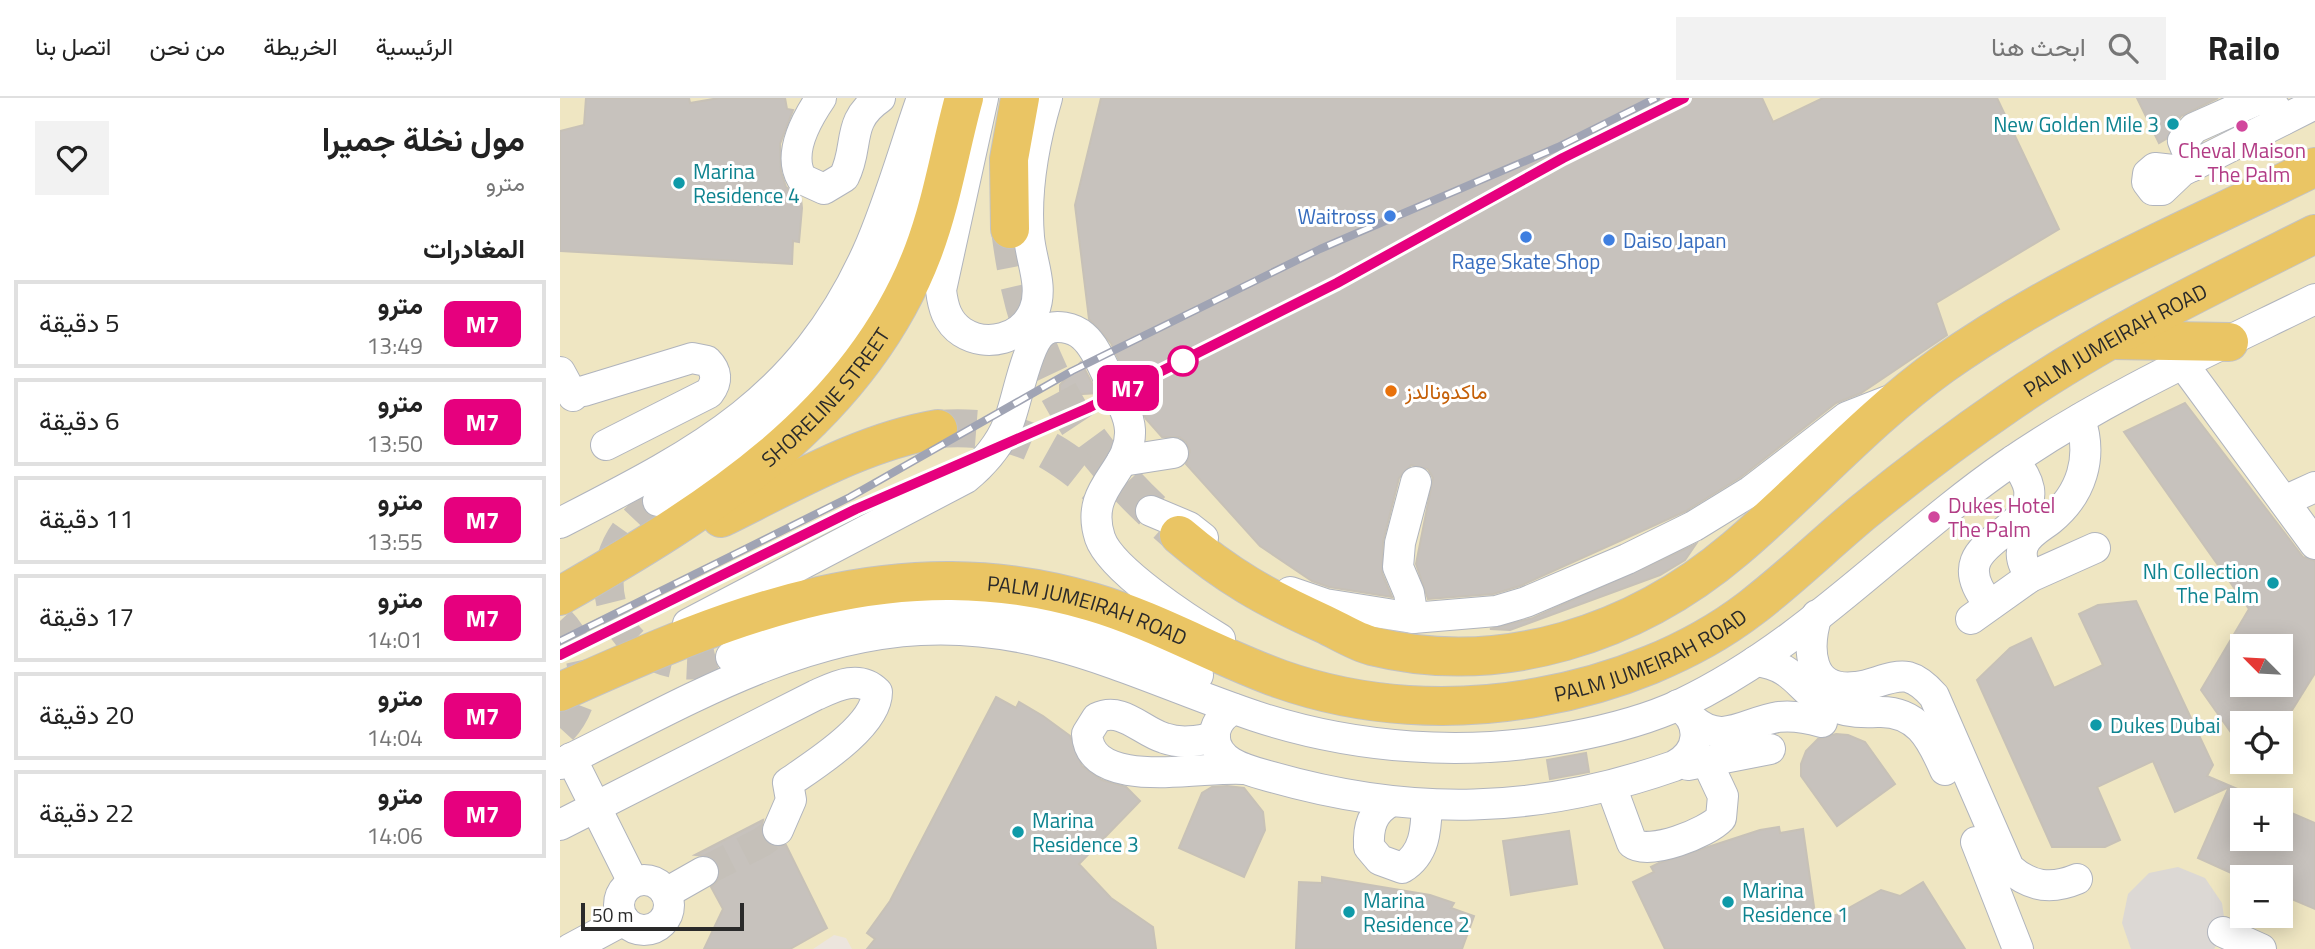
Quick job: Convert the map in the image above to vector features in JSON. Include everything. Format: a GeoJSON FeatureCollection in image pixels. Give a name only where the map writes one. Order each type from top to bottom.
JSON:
{"type":"FeatureCollection","features":[{"type":"Feature","properties":{"kind":"main road","name":"SHORELINE STREET"},"geometry":{"type":"LineString","coordinates":[[562,592],[625,558],[776,455],[817,417],[862,364],[898,305],[922,254],[936,215],[964,98]]}},
{"type":"Feature","properties":{"kind":"main road"},"geometry":{"type":"LineString","coordinates":[[1010,229],[1009,159],[1020,98]]}},
{"type":"Feature","properties":{"kind":"main road","name":"PALM JUMEIRAH ROAD"},"geometry":{"type":"LineString","coordinates":[[1165,532],[1240,583],[1369,645],[1457,657],[1501,655],[1545,648],[1627,619],[1665,599],[1735,550],[1904,395],[1966,348],[2012,319],[2315,167]]}},
{"type":"Feature","properties":{"kind":"main road","name":"PALM JUMEIRAH ROAD"},"geometry":{"type":"LineString","coordinates":[[560,692],[619,666],[787,603],[886,583],[991,582],[1059,594],[1126,614],[1275,677],[1349,698],[1425,706],[1463,705],[1539,697],[1577,689],[1650,664],[1718,630],[1750,608],[1861,514],[1960,438],[2106,340],[2315,234]]}},
{"type":"Feature","properties":{"kind":"main road"},"geometry":{"type":"LineString","coordinates":[[2106,340],[2229,342]]}},
{"type":"Feature","properties":{"kind":"main road"},"geometry":{"type":"LineString","coordinates":[[625,558],[713,522],[862,450],[900,436],[938,429]]}},
{"type":"Feature","properties":{"kind":"street"},"geometry":{"type":"LineString","coordinates":[[821,98],[806,125],[796,164],[802,179],[824,189],[844,177],[856,127],[869,106],[880,98]]}},
{"type":"Feature","properties":{"kind":"street"},"geometry":{"type":"LineString","coordinates":[[560,523],[706,444],[736,423],[789,373],[833,316],[868,251],[921,98]]}},
{"type":"Feature","properties":{"kind":"street"},"geometry":{"type":"LineString","coordinates":[[658,501],[698,480],[762,434],[800,398],[842,347],[864,314],[900,243],[923,168],[933,98]]}},
{"type":"Feature","properties":{"kind":"street"},"geometry":{"type":"LineString","coordinates":[[983,98],[943,275],[942,305],[948,319],[972,338],[1002,339],[1040,325],[1081,334],[1093,348],[1126,412],[1130,429],[1129,446],[1122,461],[1101,489],[1096,505],[1100,540],[1109,555],[1168,605],[1275,677]]}},
{"type":"Feature","properties":{"kind":"street"},"geometry":{"type":"LineString","coordinates":[[619,666],[733,599],[965,478],[981,465],[1000,440],[1013,410],[1034,345],[1045,330],[1040,325],[1035,310],[1038,296],[1029,237],[1029,205],[1036,141],[1047,98]]}},
{"type":"Feature","properties":{"kind":"street"},"geometry":{"type":"LineString","coordinates":[[2188,169],[2315,104]]}},
{"type":"Feature","properties":{"kind":"street"},"geometry":{"type":"LineString","coordinates":[[634,882],[596,808],[565,761],[740,676],[797,653],[858,638],[919,630],[982,631],[1045,641],[1106,659],[1234,709],[1317,731],[1402,746],[1500,747],[1686,713],[1817,615],[1935,517],[2014,460],[2080,419],[2183,364],[2315,299]]}},
{"type":"Feature","properties":{"kind":"street"},"geometry":{"type":"LineString","coordinates":[[572,386],[692,358],[707,361],[715,372],[716,380],[709,393],[606,445]]}},
{"type":"Feature","properties":{"kind":"street"},"geometry":{"type":"LineString","coordinates":[[2183,364],[2315,544]]}},
{"type":"Feature","properties":{"kind":"street"},"geometry":{"type":"LineString","coordinates":[[1165,532],[1189,527],[1233,561],[1293,594],[1325,604],[1413,618],[1496,611],[1561,589],[1693,526],[1751,491],[1847,417],[1904,395]]}},
{"type":"Feature","properties":{"kind":"street"},"geometry":{"type":"LineString","coordinates":[[2030,576],[2022,561],[2023,546],[2032,534],[2061,511],[2082,475],[2086,448],[2080,419]]}},
{"type":"Feature","properties":{"kind":"street"},"geometry":{"type":"LineString","coordinates":[[1122,461],[1173,453]]}},
{"type":"Feature","properties":{"kind":"street"},"geometry":{"type":"LineString","coordinates":[[2014,460],[2026,481],[2028,501],[2019,518],[1986,548],[1973,571],[1980,612],[2030,576],[2095,548]]}},
{"type":"Feature","properties":{"kind":"street"},"geometry":{"type":"LineString","coordinates":[[1413,618],[1409,593],[1398,567],[1400,543],[1416,482]]}},
{"type":"Feature","properties":{"kind":"street"},"geometry":{"type":"LineString","coordinates":[[2284,501],[2315,487]]}},
{"type":"Feature","properties":{"kind":"street"},"geometry":{"type":"LineString","coordinates":[[731,657],[788,634],[867,614],[938,607],[999,610],[1060,621],[1118,639],[1317,731]]}},
{"type":"Feature","properties":{"kind":"street"},"geometry":{"type":"LineString","coordinates":[[1817,615],[1809,652],[1820,675],[1831,683],[1856,687],[1906,677],[1923,684],[1938,704],[2009,868],[2020,878],[2048,887],[2077,879]]}},
{"type":"Feature","properties":{"kind":"street"},"geometry":{"type":"LineString","coordinates":[[1756,661],[1791,673],[1818,699],[1840,709],[1864,713],[1893,712],[1920,725],[1930,736],[1997,891],[2018,949]]}},
{"type":"Feature","properties":{"kind":"street"},"geometry":{"type":"LineString","coordinates":[[560,825],[840,684],[858,682],[870,685],[877,692],[877,702],[859,727],[788,783],[791,800],[778,830]]}},
{"type":"Feature","properties":{"kind":"street"},"geometry":{"type":"LineString","coordinates":[[1893,712],[1923,684]]}},
{"type":"Feature","properties":{"kind":"street"},"geometry":{"type":"LineString","coordinates":[[1234,709],[1220,720],[1215,737],[1222,755],[1244,769]]}},
{"type":"Feature","properties":{"kind":"street"},"geometry":{"type":"LineString","coordinates":[[1686,713],[1712,733],[1723,734],[1777,718],[1822,722]]}},
{"type":"Feature","properties":{"kind":"street"},"geometry":{"type":"LineString","coordinates":[[1215,737],[1181,741],[1164,738],[1115,714],[1097,718],[1087,734],[1091,753],[1098,759],[1136,771],[1166,773],[1212,767],[1244,769],[1321,790],[1390,802],[1427,805],[1519,803],[1611,786],[1684,761],[1696,742],[1686,713]]}},
{"type":"Feature","properties":{"kind":"street"},"geometry":{"type":"LineString","coordinates":[[1674,766],[1770,749]]}},
{"type":"Feature","properties":{"kind":"street"},"geometry":{"type":"LineString","coordinates":[[1611,786],[1632,843],[1637,847],[1653,847],[1698,833],[1721,818],[1723,796],[1707,762]]}},
{"type":"Feature","properties":{"kind":"street"},"geometry":{"type":"LineString","coordinates":[[1390,802],[1378,809],[1374,815],[1368,836],[1369,847],[1380,860],[1402,868],[1418,855],[1425,834],[1427,805]]}},
{"type":"Feature","properties":{"kind":"street"},"geometry":{"type":"LineString","coordinates":[[666,893],[703,872]]}},
{"type":"Feature","properties":{"kind":"street"},"geometry":{"type":"LineString","coordinates":[[653,881],[666,893],[670,907],[668,915],[657,927],[641,930],[624,920],[619,907],[620,899],[634,882],[653,881]]}},
{"type":"Feature","properties":{"kind":"street"},"geometry":{"type":"LineString","coordinates":[[570,949],[624,920]]}},
{"type":"Feature","properties":{"kind":"street"},"geometry":{"type":"LineString","coordinates":[[2222,932],[2261,949]]}},
{"type":"Feature","properties":{"kind":"sand"},"geometry":{"type":"Polygon","coordinates":[[[560,98],[2315,98],[2315,949],[852,949],[846,938],[834,935],[813,949],[560,949],[560,98]]]}},
{"type":"Feature","properties":{"kind":"shaded area"},"geometry":{"type":"Polygon","coordinates":[[[2178,867],[2205,878],[2222,903],[2224,917],[2216,946],[2214,949],[2131,949],[2122,923],[2128,894],[2149,873],[2178,867]]]}},
{"type":"Feature","properties":{"kind":"building","name":"Marina Residence 4"},"geometry":{"type":"Polygon","coordinates":[[[586,98],[689,98],[690,103],[719,98],[785,98],[787,109],[793,110],[780,144],[781,172],[786,187],[801,198],[802,208],[799,242],[793,241],[792,264],[560,251],[560,131],[584,125],[586,98]]]}},
{"type":"Feature","properties":{"kind":"building"},"geometry":{"type":"Polygon","coordinates":[[[1101,98],[1762,98],[1773,122],[1823,98],[1997,98],[2059,229],[1936,303],[1947,335],[1861,393],[1836,403],[1741,477],[1686,511],[1520,586],[1493,594],[1428,599],[1416,564],[1433,478],[1428,469],[1411,465],[1399,478],[1383,542],[1382,573],[1392,597],[1329,587],[1312,581],[1260,546],[1186,464],[1190,451],[1186,442],[1179,437],[1162,437],[1146,419],[1111,343],[1089,319],[1075,205],[1101,98]]]}},
{"type":"Feature","properties":{"kind":"building","name":"New Golden Mile 3"},"geometry":{"type":"Polygon","coordinates":[[[2137,98],[2218,98],[2181,116],[2166,139],[2159,143],[2137,98]]]}},
{"type":"Feature","properties":{"kind":"building"},"geometry":{"type":"Polygon","coordinates":[[[1081,362],[1097,393],[1067,395],[1060,391],[1060,385],[1081,362]]]}},
{"type":"Feature","properties":{"kind":"building","name":"Nh Collection The Palm"},"geometry":{"type":"Polygon","coordinates":[[[2185,403],[2303,557],[2315,561],[2315,673],[2291,711],[2230,711],[2230,731],[2201,690],[2230,641],[2230,697],[2293,697],[2293,634],[2234,634],[2249,609],[2124,432],[2185,403]]]}},
{"type":"Feature","properties":{"kind":"building"},"geometry":{"type":"Polygon","coordinates":[[[1696,544],[1685,560],[1660,575],[1510,630],[1490,629],[1533,618],[1696,544]]]}},
{"type":"Feature","properties":{"kind":"building","name":"Dukes Dubai"},"geometry":{"type":"Polygon","coordinates":[[[2136,601],[2213,765],[2207,776],[2235,788],[2230,788],[2230,851],[2293,851],[2293,814],[2315,823],[2315,909],[2293,900],[2293,865],[2230,865],[2230,872],[2198,858],[2229,787],[2175,812],[2153,761],[2097,787],[2120,840],[2105,847],[2052,847],[1977,680],[2010,648],[2031,638],[2054,688],[2103,665],[2079,614],[2098,605],[2136,601]]]}},
{"type":"Feature","properties":{"kind":"building","name":"Marina Residence 3"},"geometry":{"type":"Polygon","coordinates":[[[996,697],[1016,708],[1019,702],[1043,716],[1070,736],[1082,766],[1102,780],[1126,787],[1140,801],[1079,864],[1111,898],[1153,927],[1156,949],[867,949],[875,939],[867,933],[890,901],[996,697]]]}},
{"type":"Feature","properties":{"kind":"building"},"geometry":{"type":"Polygon","coordinates":[[[1836,734],[1848,735],[1865,742],[1895,784],[1837,826],[1801,776],[1801,764],[1806,751],[1818,739],[1836,734]]]}},
{"type":"Feature","properties":{"kind":"building"},"geometry":{"type":"Polygon","coordinates":[[[1586,753],[1589,772],[1550,779],[1547,760],[1586,753]]]}},
{"type":"Feature","properties":{"kind":"building"},"geometry":{"type":"Polygon","coordinates":[[[1212,787],[1244,788],[1263,812],[1265,830],[1244,877],[1179,848],[1202,793],[1212,787]]]}},
{"type":"Feature","properties":{"kind":"building"},"geometry":{"type":"Polygon","coordinates":[[[763,820],[761,831],[764,840],[772,846],[786,845],[827,928],[790,949],[704,949],[723,909],[711,887],[718,880],[720,871],[712,857],[695,855],[763,820]]]}},
{"type":"Feature","properties":{"kind":"building","name":"Marina Residence 1"},"geometry":{"type":"Polygon","coordinates":[[[1779,827],[1780,833],[1803,829],[1816,921],[1836,915],[1881,890],[1900,896],[1923,882],[1965,949],[1665,949],[1633,882],[1654,872],[1651,867],[1659,863],[1760,830],[1779,827]]]}},
{"type":"Feature","properties":{"kind":"building"},"geometry":{"type":"Polygon","coordinates":[[[1569,831],[1577,884],[1511,895],[1503,841],[1569,831]]]}},
{"type":"Feature","properties":{"kind":"building","name":"Marina Residence 2"},"geometry":{"type":"Polygon","coordinates":[[[1322,877],[1430,895],[1454,903],[1451,908],[1474,916],[1462,949],[1296,949],[1299,882],[1322,883],[1322,877]]]}},
{"type":"Feature","properties":{"kind":"tunnel"},"geometry":{"type":"LineString","coordinates":[[1010,229],[1029,321],[1044,361],[1063,399],[1085,435],[1112,469],[1179,535]]}},
{"type":"Feature","properties":{"kind":"tunnel"},"geometry":{"type":"LineString","coordinates":[[938,429],[990,430],[1032,442],[1071,465],[1110,498]]}},
{"type":"Feature","properties":{"kind":"tunnel"},"geometry":{"type":"LineString","coordinates":[[658,501],[628,527],[612,557],[609,588],[616,617],[633,642],[659,659],[692,665],[731,657]]}},
{"type":"Feature","properties":{"kind":"tunnel"},"geometry":{"type":"LineString","coordinates":[[560,621],[577,647],[583,677],[577,706],[560,732]]}},
{"type":"Feature","properties":{"kind":"tunnel"},"geometry":{"type":"LineString","coordinates":[[703,872],[762,842],[778,830]]}},
{"type":"Feature","properties":{"kind":"railway"},"geometry":{"type":"LineString","coordinates":[[560,641],[850,497],[1072,371],[1320,249],[1558,147],[1656,98]]}},
{"type":"Feature","properties":{"kind":"railway"},"geometry":{"type":"LineString","coordinates":[[560,655],[856,509],[1088,408],[1337,283],[1563,158],[1684,98]]}},
{"type":"Feature","properties":{"kind":"metro line","name":"M7"},"geometry":{"type":"LineString","coordinates":[[560,655],[856,509],[1088,408],[1337,283],[1563,158],[1684,98]]}},
{"type":"Feature","properties":{"kind":"place","name":"New Golden Mile 3"},"geometry":{"type":"Point","coordinates":[2173,124]}},
{"type":"Feature","properties":{"kind":"place","name":"Cheval Maison - The Palm"},"geometry":{"type":"Point","coordinates":[2242,126]}},
{"type":"Feature","properties":{"kind":"place","name":"Marina Residence 4"},"geometry":{"type":"Point","coordinates":[679,183]}},
{"type":"Feature","properties":{"kind":"place","name":"Waitross"},"geometry":{"type":"Point","coordinates":[1390,216]}},
{"type":"Feature","properties":{"kind":"place","name":"Rage Skate Shop"},"geometry":{"type":"Point","coordinates":[1526,237]}},
{"type":"Feature","properties":{"kind":"place","name":"Daiso Japan"},"geometry":{"type":"Point","coordinates":[1609,240]}},
{"type":"Feature","properties":{"kind":"place","name":"ماكدونالدز"},"geometry":{"type":"Point","coordinates":[1391,391]}},
{"type":"Feature","properties":{"kind":"place","name":"Dukes Hotel The Palm"},"geometry":{"type":"Point","coordinates":[1934,517]}},
{"type":"Feature","properties":{"kind":"place","name":"Nh Collection The Palm"},"geometry":{"type":"Point","coordinates":[2273,583]}},
{"type":"Feature","properties":{"kind":"place","name":"Dukes Dubai"},"geometry":{"type":"Point","coordinates":[2096,725]}},
{"type":"Feature","properties":{"kind":"place","name":"Marina Residence 3"},"geometry":{"type":"Point","coordinates":[1018,832]}},
{"type":"Feature","properties":{"kind":"place","name":"Marina Residence 1"},"geometry":{"type":"Point","coordinates":[1728,902]}},
{"type":"Feature","properties":{"kind":"place","name":"Marina Residence 2"},"geometry":{"type":"Point","coordinates":[1349,912]}}]}
